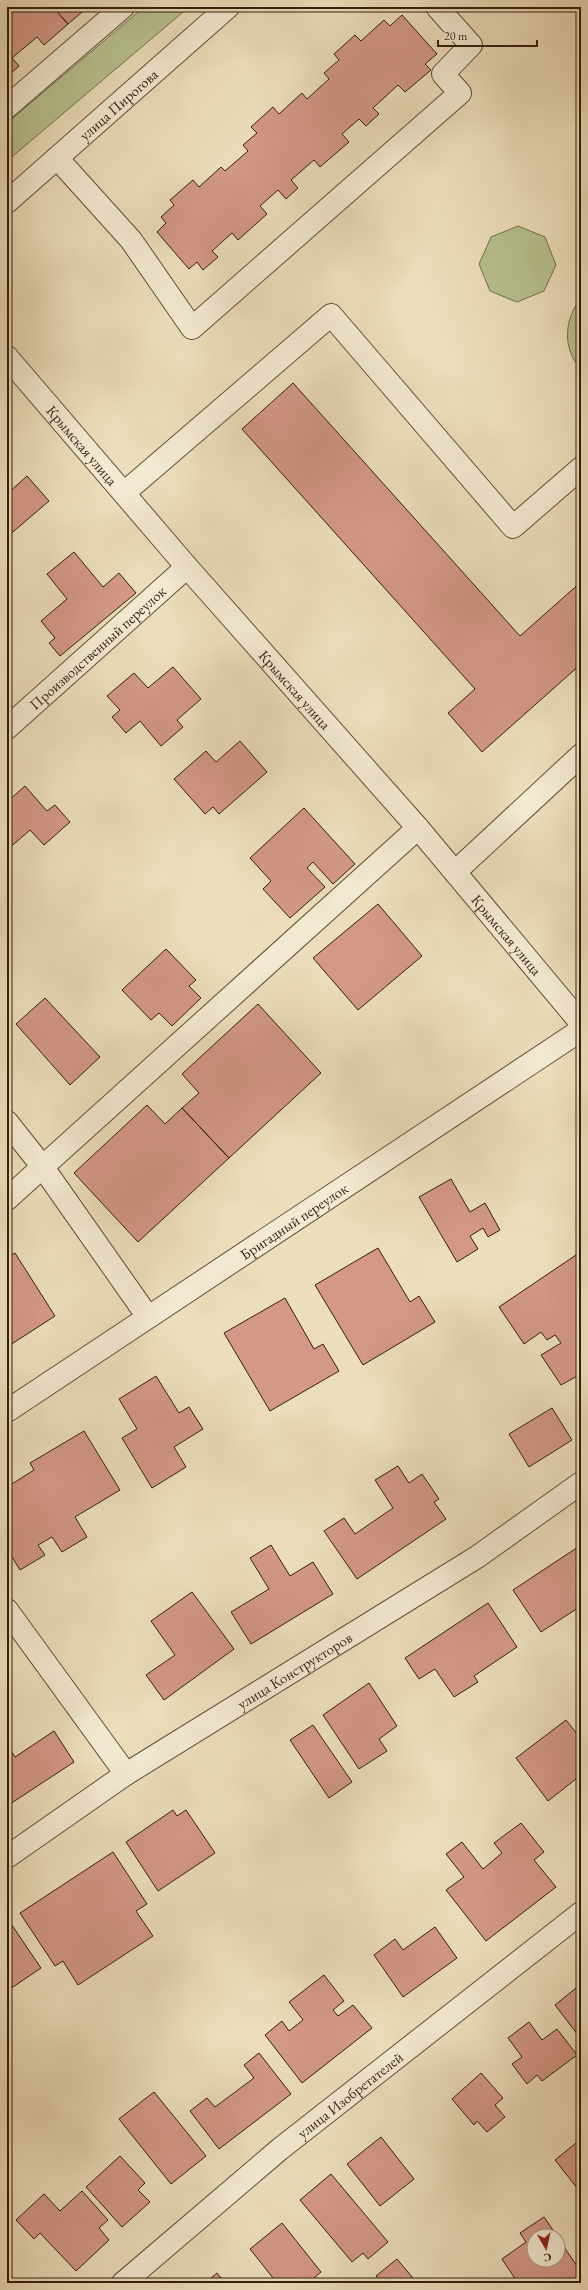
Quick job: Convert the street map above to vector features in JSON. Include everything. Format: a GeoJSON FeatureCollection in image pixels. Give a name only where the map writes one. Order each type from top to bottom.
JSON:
{"type":"FeatureCollection","features":[{"type":"Feature","properties":{"kind":"street"},"geometry":{"type":"LineString","coordinates":[[7,107],[123,7]]}},
{"type":"Feature","properties":{"kind":"street","name":"улица Пирогова"},"geometry":{"type":"LineString","coordinates":[[7,202],[228,7]]}},
{"type":"Feature","properties":{"kind":"street"},"geometry":{"type":"LineString","coordinates":[[57,158],[131,240],[192,328],[460,93],[443,74],[471,45],[437,7]]}},
{"type":"Feature","properties":{"kind":"street"},"geometry":{"type":"LineString","coordinates":[[124,493],[331,315],[513,527],[581,468]]}},
{"type":"Feature","properties":{"kind":"street","name":"Крымская улица"},"geometry":{"type":"LineString","coordinates":[[7,357],[187,567],[418,828],[581,1023]]}},
{"type":"Feature","properties":{"kind":"street","name":"Производственный переулок"},"geometry":{"type":"LineString","coordinates":[[7,728],[187,567]]}},
{"type":"Feature","properties":{"kind":"street"},"geometry":{"type":"LineString","coordinates":[[455,872],[581,755]]}},
{"type":"Feature","properties":{"kind":"street"},"geometry":{"type":"LineString","coordinates":[[7,1199],[418,828]]}},
{"type":"Feature","properties":{"kind":"street","name":"Бригадный переулок"},"geometry":{"type":"LineString","coordinates":[[7,1411],[581,1030]]}},
{"type":"Feature","properties":{"kind":"street"},"geometry":{"type":"LineString","coordinates":[[7,1122],[42,1166],[148,1317]]}},
{"type":"Feature","properties":{"kind":"street","name":"улица Конструкторов"},"geometry":{"type":"LineString","coordinates":[[7,1857],[126,1774],[477,1557],[581,1483]]}},
{"type":"Feature","properties":{"kind":"street"},"geometry":{"type":"LineString","coordinates":[[7,1610],[126,1774]]}},
{"type":"Feature","properties":{"kind":"street","name":"улица Изобретателей"},"geometry":{"type":"LineString","coordinates":[[123,2283],[280,2149],[581,1912]]}},
{"type":"Feature","properties":{"kind":"green space"},"geometry":{"type":"Polygon","coordinates":[[[144,7],[189,7],[7,161],[7,123],[144,7]]]}},
{"type":"Feature","properties":{"kind":"green space"},"geometry":{"type":"Polygon","coordinates":[[[518,226],[545,237],[556,265],[544,291],[517,302],[490,291],[479,264],[491,237],[518,226]]]}},
{"type":"Feature","properties":{"kind":"green space"},"geometry":{"type":"Polygon","coordinates":[[[581,298],[581,369],[571,352],[568,343],[568,334],[571,315],[581,298]]]}},
{"type":"Feature","properties":{"kind":"building"},"geometry":{"type":"Polygon","coordinates":[[[7,7],[53,7],[68,24],[44,45],[37,37],[12,58],[19,66],[7,77],[7,7]]]}},
{"type":"Feature","properties":{"kind":"building"},"geometry":{"type":"Polygon","coordinates":[[[53,7],[88,7],[68,24],[53,7]]]}},
{"type":"Feature","properties":{"kind":"building"},"geometry":{"type":"Polygon","coordinates":[[[402,15],[437,54],[425,64],[431,70],[405,92],[398,85],[373,108],[379,114],[366,126],[359,119],[342,134],[349,142],[320,167],[314,160],[291,180],[298,188],[286,199],[278,190],[260,206],[267,214],[238,240],[232,233],[212,251],[218,257],[203,270],[197,262],[189,269],[157,232],[166,223],[161,217],[174,205],[170,200],[193,180],[199,187],[221,167],[225,171],[248,151],[243,145],[257,133],[251,127],[273,107],[279,114],[302,93],[307,99],[329,79],[324,73],[339,60],[334,54],[355,35],[361,41],[384,20],[390,26],[402,15]]]}},
{"type":"Feature","properties":{"kind":"building"},"geometry":{"type":"Polygon","coordinates":[[[293,383],[520,636],[581,582],[581,664],[482,752],[448,713],[475,689],[242,429],[293,383]]]}},
{"type":"Feature","properties":{"kind":"building"},"geometry":{"type":"Polygon","coordinates":[[[27,476],[49,501],[7,537],[7,494],[27,476]]]}},
{"type":"Feature","properties":{"kind":"building"},"geometry":{"type":"Polygon","coordinates":[[[74,552],[103,587],[119,573],[136,593],[60,656],[49,643],[55,638],[41,621],[67,599],[47,574],[74,552]]]}},
{"type":"Feature","properties":{"kind":"building"},"geometry":{"type":"Polygon","coordinates":[[[173,667],[201,699],[177,720],[183,727],[161,746],[140,721],[126,733],[112,717],[120,710],[107,696],[134,673],[148,688],[173,667]]]}},
{"type":"Feature","properties":{"kind":"building"},"geometry":{"type":"Polygon","coordinates":[[[240,741],[267,772],[219,814],[213,807],[205,814],[174,779],[206,751],[216,762],[240,741]]]}},
{"type":"Feature","properties":{"kind":"building"},"geometry":{"type":"Polygon","coordinates":[[[25,786],[47,811],[55,805],[70,822],[44,845],[30,830],[7,850],[7,802],[25,786]]]}},
{"type":"Feature","properties":{"kind":"building"},"geometry":{"type":"Polygon","coordinates":[[[304,808],[355,864],[333,884],[313,862],[307,868],[325,887],[290,918],[263,889],[271,881],[250,858],[304,808]]]}},
{"type":"Feature","properties":{"kind":"building"},"geometry":{"type":"Polygon","coordinates":[[[378,904],[422,956],[358,1010],[313,958],[378,904]]]}},
{"type":"Feature","properties":{"kind":"building"},"geometry":{"type":"Polygon","coordinates":[[[166,949],[196,980],[189,986],[201,998],[172,1026],[159,1013],[151,1020],[122,990],[166,949]]]}},
{"type":"Feature","properties":{"kind":"building"},"geometry":{"type":"Polygon","coordinates":[[[45,998],[100,1057],[70,1085],[16,1024],[45,998]]]}},
{"type":"Feature","properties":{"kind":"building"},"geometry":{"type":"Polygon","coordinates":[[[258,1004],[321,1073],[229,1158],[182,1108],[199,1093],[182,1074],[258,1004]]]}},
{"type":"Feature","properties":{"kind":"building"},"geometry":{"type":"Polygon","coordinates":[[[147,1105],[165,1124],[182,1108],[229,1158],[138,1242],[74,1173],[147,1105]]]}},
{"type":"Feature","properties":{"kind":"building"},"geometry":{"type":"Polygon","coordinates":[[[451,1179],[470,1212],[485,1203],[500,1230],[488,1237],[483,1228],[470,1236],[478,1249],[457,1262],[419,1197],[451,1179]]]}},
{"type":"Feature","properties":{"kind":"building"},"geometry":{"type":"Polygon","coordinates":[[[378,1248],[410,1302],[419,1296],[435,1322],[363,1365],[315,1285],[378,1248]]]}},
{"type":"Feature","properties":{"kind":"building"},"geometry":{"type":"Polygon","coordinates":[[[15,1253],[55,1316],[7,1347],[7,1258],[15,1253]]]}},
{"type":"Feature","properties":{"kind":"building"},"geometry":{"type":"Polygon","coordinates":[[[579,1253],[581,1374],[561,1385],[541,1355],[561,1343],[555,1335],[547,1340],[541,1332],[524,1344],[499,1307],[579,1253]]]}},
{"type":"Feature","properties":{"kind":"building"},"geometry":{"type":"Polygon","coordinates":[[[285,1298],[314,1349],[323,1344],[339,1371],[270,1411],[224,1333],[285,1298]]]}},
{"type":"Feature","properties":{"kind":"building"},"geometry":{"type":"Polygon","coordinates":[[[156,1376],[179,1413],[189,1407],[203,1429],[174,1447],[186,1467],[152,1488],[122,1438],[137,1429],[119,1399],[156,1376]]]}},
{"type":"Feature","properties":{"kind":"building"},"geometry":{"type":"Polygon","coordinates":[[[581,1385],[581,1396],[576,1388],[581,1385]]]}},
{"type":"Feature","properties":{"kind":"building"},"geometry":{"type":"Polygon","coordinates":[[[552,1408],[572,1440],[529,1467],[509,1434],[552,1408]]]}},
{"type":"Feature","properties":{"kind":"building"},"geometry":{"type":"Polygon","coordinates":[[[84,1431],[120,1490],[75,1517],[87,1537],[62,1552],[52,1537],[38,1545],[45,1555],[20,1570],[7,1549],[7,1487],[34,1470],[30,1463],[84,1431]]]}},
{"type":"Feature","properties":{"kind":"building"},"geometry":{"type":"Polygon","coordinates":[[[398,1466],[409,1483],[422,1474],[439,1499],[434,1502],[446,1519],[357,1579],[324,1531],[344,1518],[355,1534],[393,1508],[375,1480],[398,1466]]]}},
{"type":"Feature","properties":{"kind":"building"},"geometry":{"type":"Polygon","coordinates":[[[271,1545],[290,1576],[313,1562],[333,1594],[251,1644],[231,1612],[269,1589],[250,1558],[271,1545]]]}},
{"type":"Feature","properties":{"kind":"building"},"geometry":{"type":"Polygon","coordinates":[[[581,1545],[581,1606],[541,1632],[513,1590],[581,1545]]]}},
{"type":"Feature","properties":{"kind":"building"},"geometry":{"type":"Polygon","coordinates":[[[192,1592],[234,1649],[164,1700],[146,1675],[175,1655],[151,1621],[192,1592]]]}},
{"type":"Feature","properties":{"kind":"building"},"geometry":{"type":"Polygon","coordinates":[[[488,1603],[517,1647],[474,1676],[478,1682],[454,1697],[435,1669],[419,1679],[405,1658],[488,1603]]]}},
{"type":"Feature","properties":{"kind":"building"},"geometry":{"type":"Polygon","coordinates":[[[369,1683],[397,1726],[379,1739],[387,1751],[359,1769],[323,1715],[369,1683]]]}},
{"type":"Feature","properties":{"kind":"building"},"geometry":{"type":"Polygon","coordinates":[[[566,1720],[581,1739],[581,1775],[548,1801],[516,1758],[566,1720]]]}},
{"type":"Feature","properties":{"kind":"building"},"geometry":{"type":"Polygon","coordinates":[[[313,1725],[352,1782],[329,1798],[290,1740],[313,1725]]]}},
{"type":"Feature","properties":{"kind":"building"},"geometry":{"type":"Polygon","coordinates":[[[54,1731],[74,1762],[7,1806],[7,1745],[15,1757],[54,1731]]]}},
{"type":"Feature","properties":{"kind":"building"},"geometry":{"type":"Polygon","coordinates":[[[173,1810],[177,1816],[186,1810],[215,1853],[158,1891],[126,1842],[173,1810]]]}},
{"type":"Feature","properties":{"kind":"building"},"geometry":{"type":"Polygon","coordinates":[[[521,1823],[544,1852],[534,1860],[556,1887],[486,1941],[446,1890],[464,1877],[446,1854],[462,1842],[483,1869],[502,1853],[494,1843],[521,1823]]]}},
{"type":"Feature","properties":{"kind":"building"},"geometry":{"type":"Polygon","coordinates":[[[113,1852],[147,1904],[136,1911],[153,1936],[78,1985],[63,1961],[55,1966],[20,1913],[113,1852]]]}},
{"type":"Feature","properties":{"kind":"building"},"geometry":{"type":"Polygon","coordinates":[[[7,1918],[41,1968],[7,1991],[7,1918]]]}},
{"type":"Feature","properties":{"kind":"building"},"geometry":{"type":"Polygon","coordinates":[[[435,1927],[457,1958],[403,1997],[374,1955],[395,1939],[403,1950],[435,1927]]]}},
{"type":"Feature","properties":{"kind":"building"},"geometry":{"type":"Polygon","coordinates":[[[324,1975],[344,2001],[333,2010],[338,2016],[353,2005],[372,2028],[302,2083],[265,2035],[282,2021],[289,2031],[303,2020],[289,2002],[324,1975]]]}},
{"type":"Feature","properties":{"kind":"building"},"geometry":{"type":"Polygon","coordinates":[[[581,1984],[581,2039],[555,2005],[581,1984]]]}},
{"type":"Feature","properties":{"kind":"building"},"geometry":{"type":"Polygon","coordinates":[[[529,2022],[542,2040],[557,2029],[577,2055],[542,2081],[537,2075],[527,2084],[512,2064],[522,2057],[508,2038],[529,2022]]]}},
{"type":"Feature","properties":{"kind":"building"},"geometry":{"type":"Polygon","coordinates":[[[259,2053],[291,2094],[219,2149],[190,2111],[207,2098],[215,2107],[254,2078],[244,2065],[259,2053]]]}},
{"type":"Feature","properties":{"kind":"building"},"geometry":{"type":"Polygon","coordinates":[[[481,2073],[503,2098],[495,2105],[505,2117],[487,2132],[477,2121],[474,2125],[452,2099],[481,2073]]]}},
{"type":"Feature","properties":{"kind":"building"},"geometry":{"type":"Polygon","coordinates":[[[154,2092],[206,2156],[171,2184],[119,2119],[154,2092]]]}},
{"type":"Feature","properties":{"kind":"building"},"geometry":{"type":"Polygon","coordinates":[[[381,2137],[414,2179],[380,2206],[347,2164],[381,2137]]]}},
{"type":"Feature","properties":{"kind":"building"},"geometry":{"type":"Polygon","coordinates":[[[581,2139],[581,2193],[555,2160],[581,2139]]]}},
{"type":"Feature","properties":{"kind":"building"},"geometry":{"type":"Polygon","coordinates":[[[120,2156],[145,2183],[138,2190],[150,2202],[122,2227],[86,2187],[120,2156]]]}},
{"type":"Feature","properties":{"kind":"building"},"geometry":{"type":"Polygon","coordinates":[[[331,2174],[388,2242],[368,2259],[363,2253],[352,2262],[300,2200],[331,2174]]]}},
{"type":"Feature","properties":{"kind":"building"},"geometry":{"type":"Polygon","coordinates":[[[82,2191],[108,2220],[99,2228],[109,2240],[76,2271],[40,2233],[34,2239],[16,2220],[44,2194],[60,2211],[82,2191]]]}},
{"type":"Feature","properties":{"kind":"building"},"geometry":{"type":"Polygon","coordinates":[[[544,2217],[552,2228],[528,2228],[544,2217]]]}},
{"type":"Feature","properties":{"kind":"building"},"geometry":{"type":"Polygon","coordinates":[[[282,2223],[321,2272],[308,2283],[277,2283],[250,2249],[282,2223]]]}},
{"type":"Feature","properties":{"kind":"building"},"geometry":{"type":"Polygon","coordinates":[[[526,2229],[526,2242],[520,2233],[526,2229]]]}},
{"type":"Feature","properties":{"kind":"building"},"geometry":{"type":"Polygon","coordinates":[[[526,2242],[526,2268],[566,2268],[566,2250],[581,2272],[581,2283],[537,2283],[535,2280],[532,2283],[518,2283],[502,2259],[526,2242]]]}},
{"type":"Feature","properties":{"kind":"building"},"geometry":{"type":"Polygon","coordinates":[[[397,2259],[417,2283],[382,2283],[376,2276],[397,2259]]]}},
{"type":"Feature","properties":{"kind":"building"},"geometry":{"type":"Polygon","coordinates":[[[217,2273],[225,2283],[205,2283],[217,2273]]]}},
{"type":"Feature","properties":{"kind":"building"},"geometry":{"type":"Polygon","coordinates":[[[478,2278],[481,2283],[471,2283],[478,2278]]]}}]}
